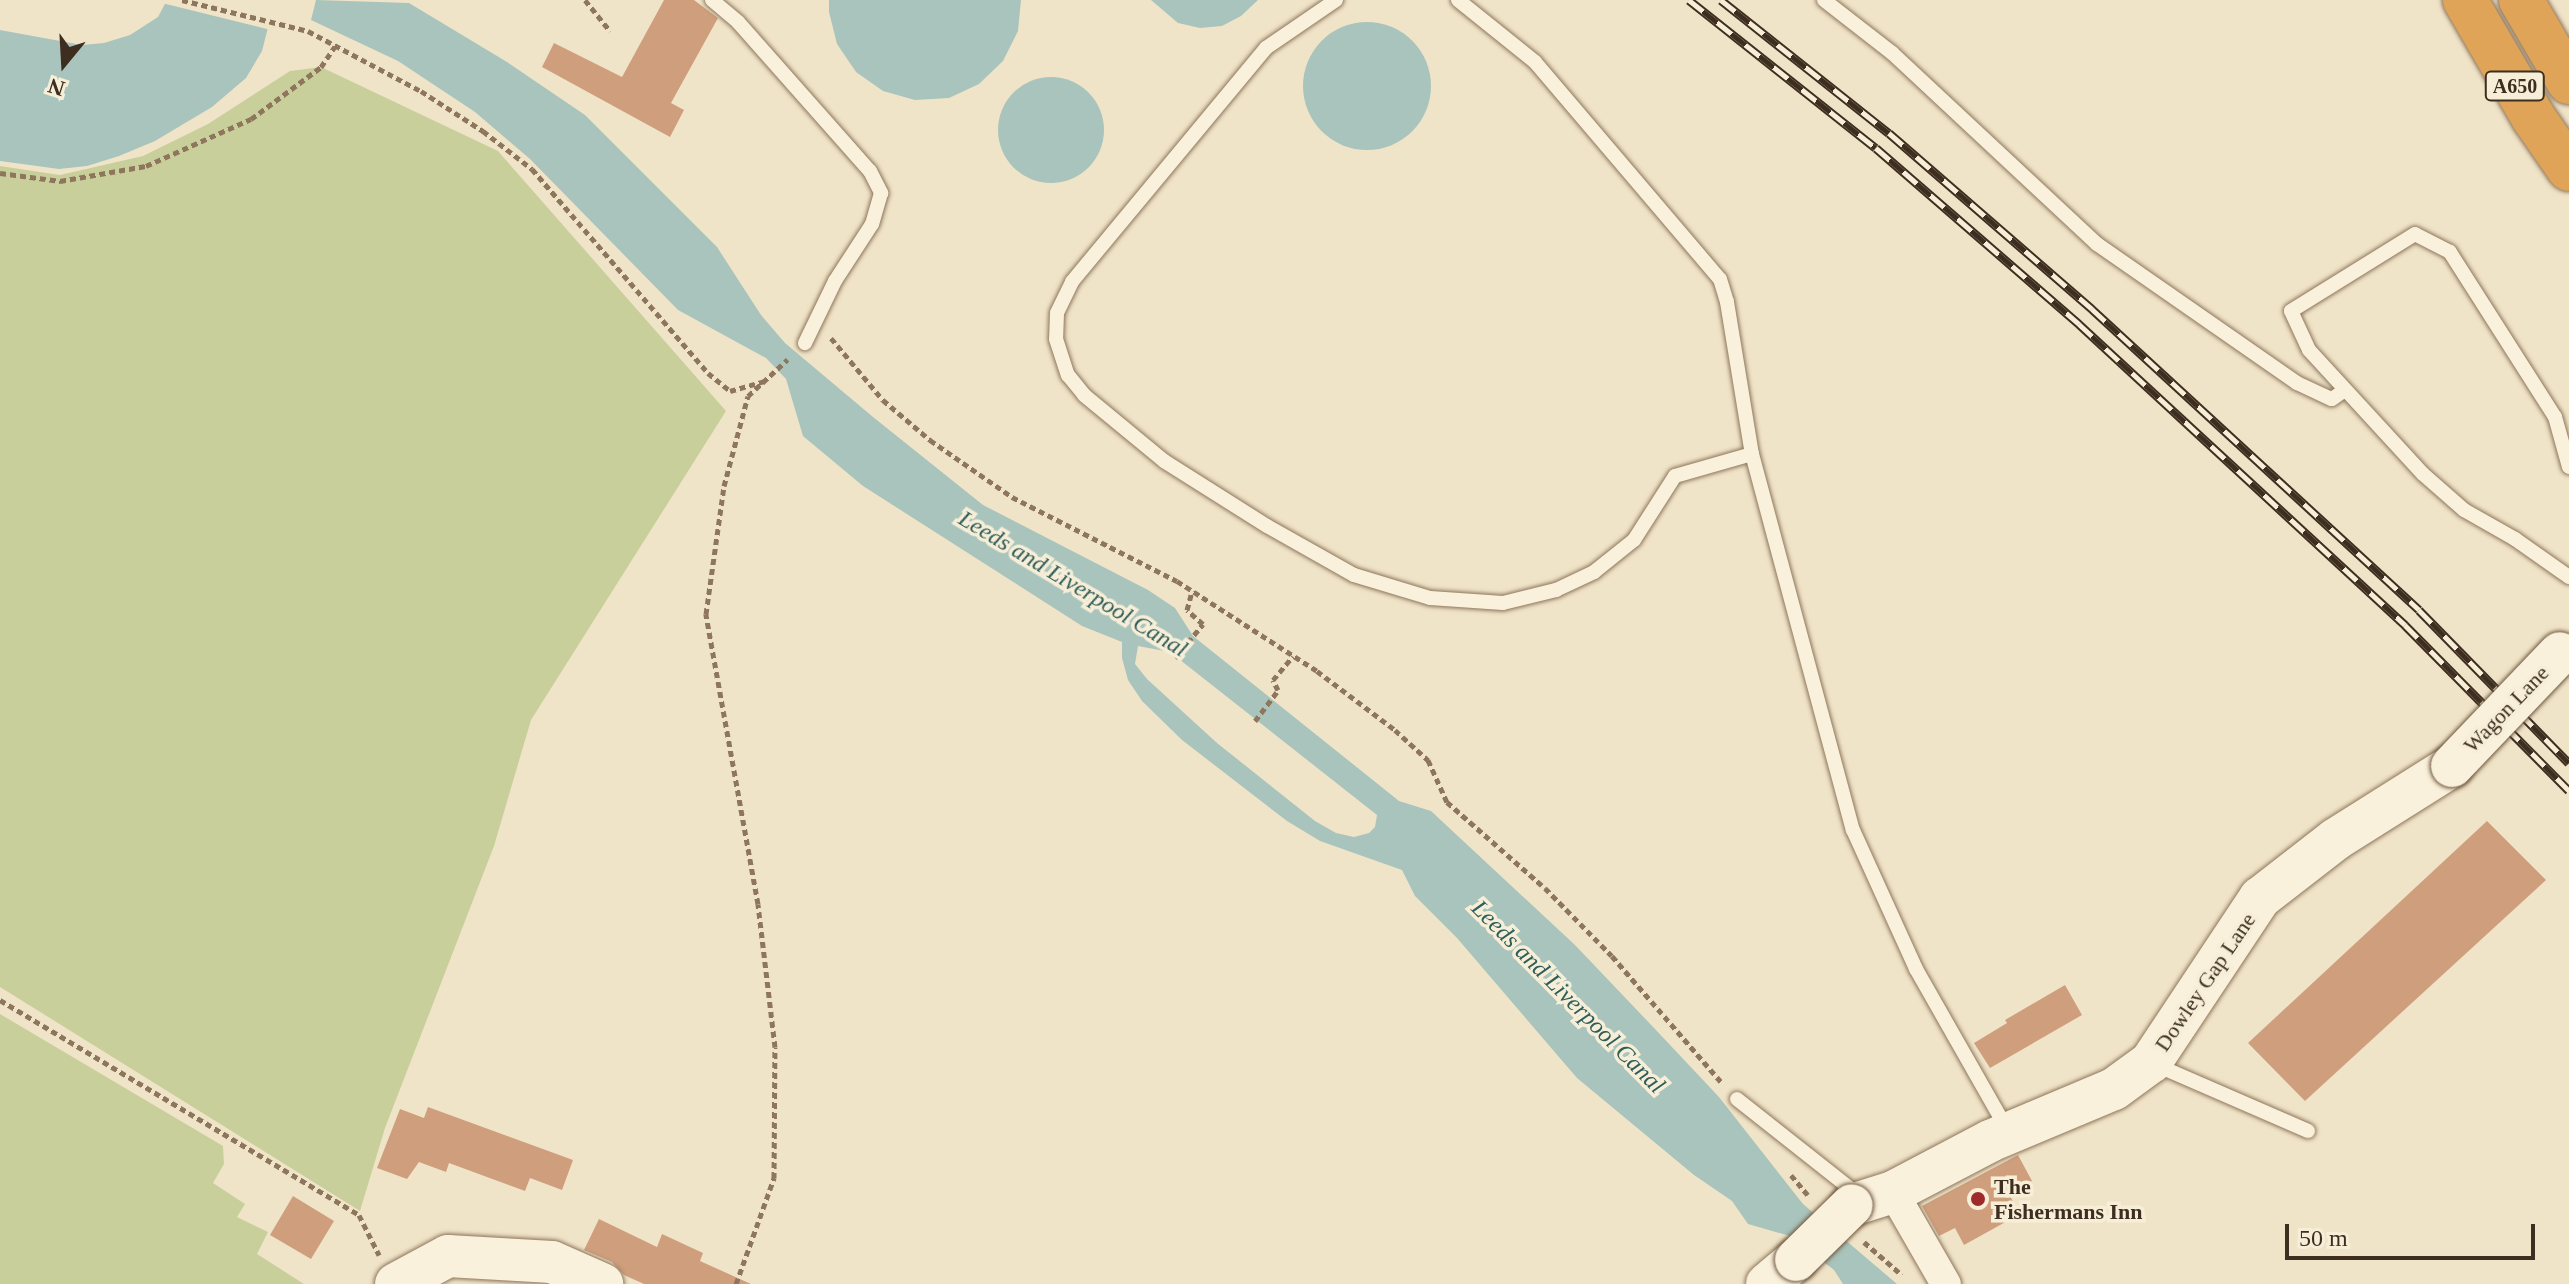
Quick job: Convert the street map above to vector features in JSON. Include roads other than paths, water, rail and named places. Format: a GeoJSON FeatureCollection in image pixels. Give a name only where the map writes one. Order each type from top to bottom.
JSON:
{"type":"FeatureCollection","features":[{"type":"Feature","properties":{"kind":"highway","name":"A650"},"geometry":{"type":"LineString","coordinates":[[2465,0],[2533,117],[2569,169]]}},
{"type":"Feature","properties":{"kind":"highway","name":"A650"},"geometry":{"type":"LineString","coordinates":[[2521,0],[2569,82]]}},
{"type":"Feature","properties":{"kind":"street","name":"Wagon Lane"},"geometry":{"type":"LineString","coordinates":[[2452,766],[2565,650]]}},
{"type":"Feature","properties":{"kind":"street","name":"Dowley Gap Lane"},"geometry":{"type":"LineString","coordinates":[[1782,1272],[1869,1199],[2009,1133],[2114,1089],[2150,1063],[2197,998],[2260,898],[2336,839],[2452,766]]}},
{"type":"Feature","properties":{"kind":"street"},"geometry":{"type":"LineString","coordinates":[[1869,1199],[1946,1284]]}},
{"type":"Feature","properties":{"kind":"street"},"geometry":{"type":"LineString","coordinates":[[388,1270],[448,1256],[552,1262],[602,1284]]}},
{"type":"Feature","properties":{"kind":"lane"},"geometry":{"type":"LineString","coordinates":[[712,0],[738,22],[870,171],[881,193],[872,224],[835,281],[805,343]]}},
{"type":"Feature","properties":{"kind":"lane"},"geometry":{"type":"LineString","coordinates":[[1336,0],[1266,48],[1072,282],[1057,313],[1056,339],[1068,375],[1084,395],[1164,461],[1267,526],[1354,575],[1430,598],[1503,603],[1556,590],[1594,572],[1634,540],[1675,476],[1752,454]]}},
{"type":"Feature","properties":{"kind":"lane"},"geometry":{"type":"LineString","coordinates":[[1458,0],[1535,62],[1720,279],[1727,302],[1752,454],[1853,830],[1916,969],[2009,1133]]}},
{"type":"Feature","properties":{"kind":"lane"},"geometry":{"type":"LineString","coordinates":[[1824,0],[1892,53],[2097,244],[2297,383],[2332,399],[2345,390]]}},
{"type":"Feature","properties":{"kind":"lane"},"geometry":{"type":"LineString","coordinates":[[2569,467],[2555,417],[2450,252],[2415,234],[2291,311],[2309,350],[2423,474],[2464,510],[2569,577]]}},
{"type":"Feature","properties":{"kind":"lane"},"geometry":{"type":"LineString","coordinates":[[2150,1063],[2308,1131]]}},
{"type":"Feature","properties":{"kind":"lane"},"geometry":{"type":"LineString","coordinates":[[1737,1099],[1869,1199]]}},
{"type":"Feature","properties":{"kind":"water"},"geometry":{"type":"Polygon","coordinates":[[[167,0],[275,0],[262,51],[246,78],[212,107],[155,141],[119,156],[87,166],[59,169],[0,161],[0,30],[82,45],[104,43],[130,35],[158,17],[167,0]]]}},
{"type":"Feature","properties":{"kind":"water","name":"Leeds and Liverpool Canal"},"geometry":{"type":"Polygon","coordinates":[[[316,0],[409,3],[507,62],[585,115],[717,247],[761,315],[785,343],[873,417],[983,505],[1148,590],[1175,608],[1193,636],[1399,801],[1431,811],[1575,945],[1655,1029],[1719,1097],[1803,1204],[1897,1284],[1843,1284],[1834,1270],[1790,1236],[1748,1224],[1732,1201],[1694,1175],[1577,1078],[1457,938],[1415,896],[1402,870],[1320,841],[1287,821],[1182,740],[1142,701],[1128,680],[1122,658],[1122,642],[1082,626],[863,486],[803,436],[786,379],[766,358],[678,310],[530,159],[475,112],[398,61],[311,20],[316,0]],[[1138,646],[1135,664],[1147,679],[1217,743],[1315,821],[1336,833],[1354,837],[1369,833],[1375,827],[1377,815],[1170,652],[1138,646]]]}},
{"type":"Feature","properties":{"kind":"water"},"geometry":{"type":"Polygon","coordinates":[[[829,0],[1021,0],[1018,31],[1003,61],[979,84],[949,98],[915,100],[883,91],[856,72],[837,44],[829,0]]]}},
{"type":"Feature","properties":{"kind":"water"},"geometry":{"type":"Polygon","coordinates":[[[1151,0],[1258,0],[1241,16],[1222,26],[1200,28],[1178,23],[1151,0]]]}},
{"type":"Feature","properties":{"kind":"water"},"geometry":{"type":"Polygon","coordinates":[[[1367,22],[1392,27],[1413,40],[1426,61],[1431,86],[1426,111],[1413,132],[1392,145],[1367,150],[1342,145],[1321,132],[1308,111],[1303,86],[1308,61],[1321,40],[1342,27],[1367,22]]]}},
{"type":"Feature","properties":{"kind":"water"},"geometry":{"type":"Polygon","coordinates":[[[1051,77],[1071,81],[1089,92],[1100,110],[1104,130],[1100,150],[1089,168],[1071,179],[1051,183],[1031,179],[1013,168],[1002,150],[998,130],[1002,110],[1013,92],[1031,81],[1051,77]]]}},
{"type":"Feature","properties":{"kind":"railway"},"geometry":{"type":"LineString","coordinates":[[1689,0],[1876,148],[2079,324],[2405,625],[2569,791]]}},
{"type":"Feature","properties":{"kind":"railway"},"geometry":{"type":"LineString","coordinates":[[1721,0],[1889,133],[2092,309],[2419,610],[2569,763]]}},
{"type":"Feature","properties":{"kind":"place","name":"The Fishermans Inn"},"geometry":{"type":"Point","coordinates":[1978,1199]}}]}
